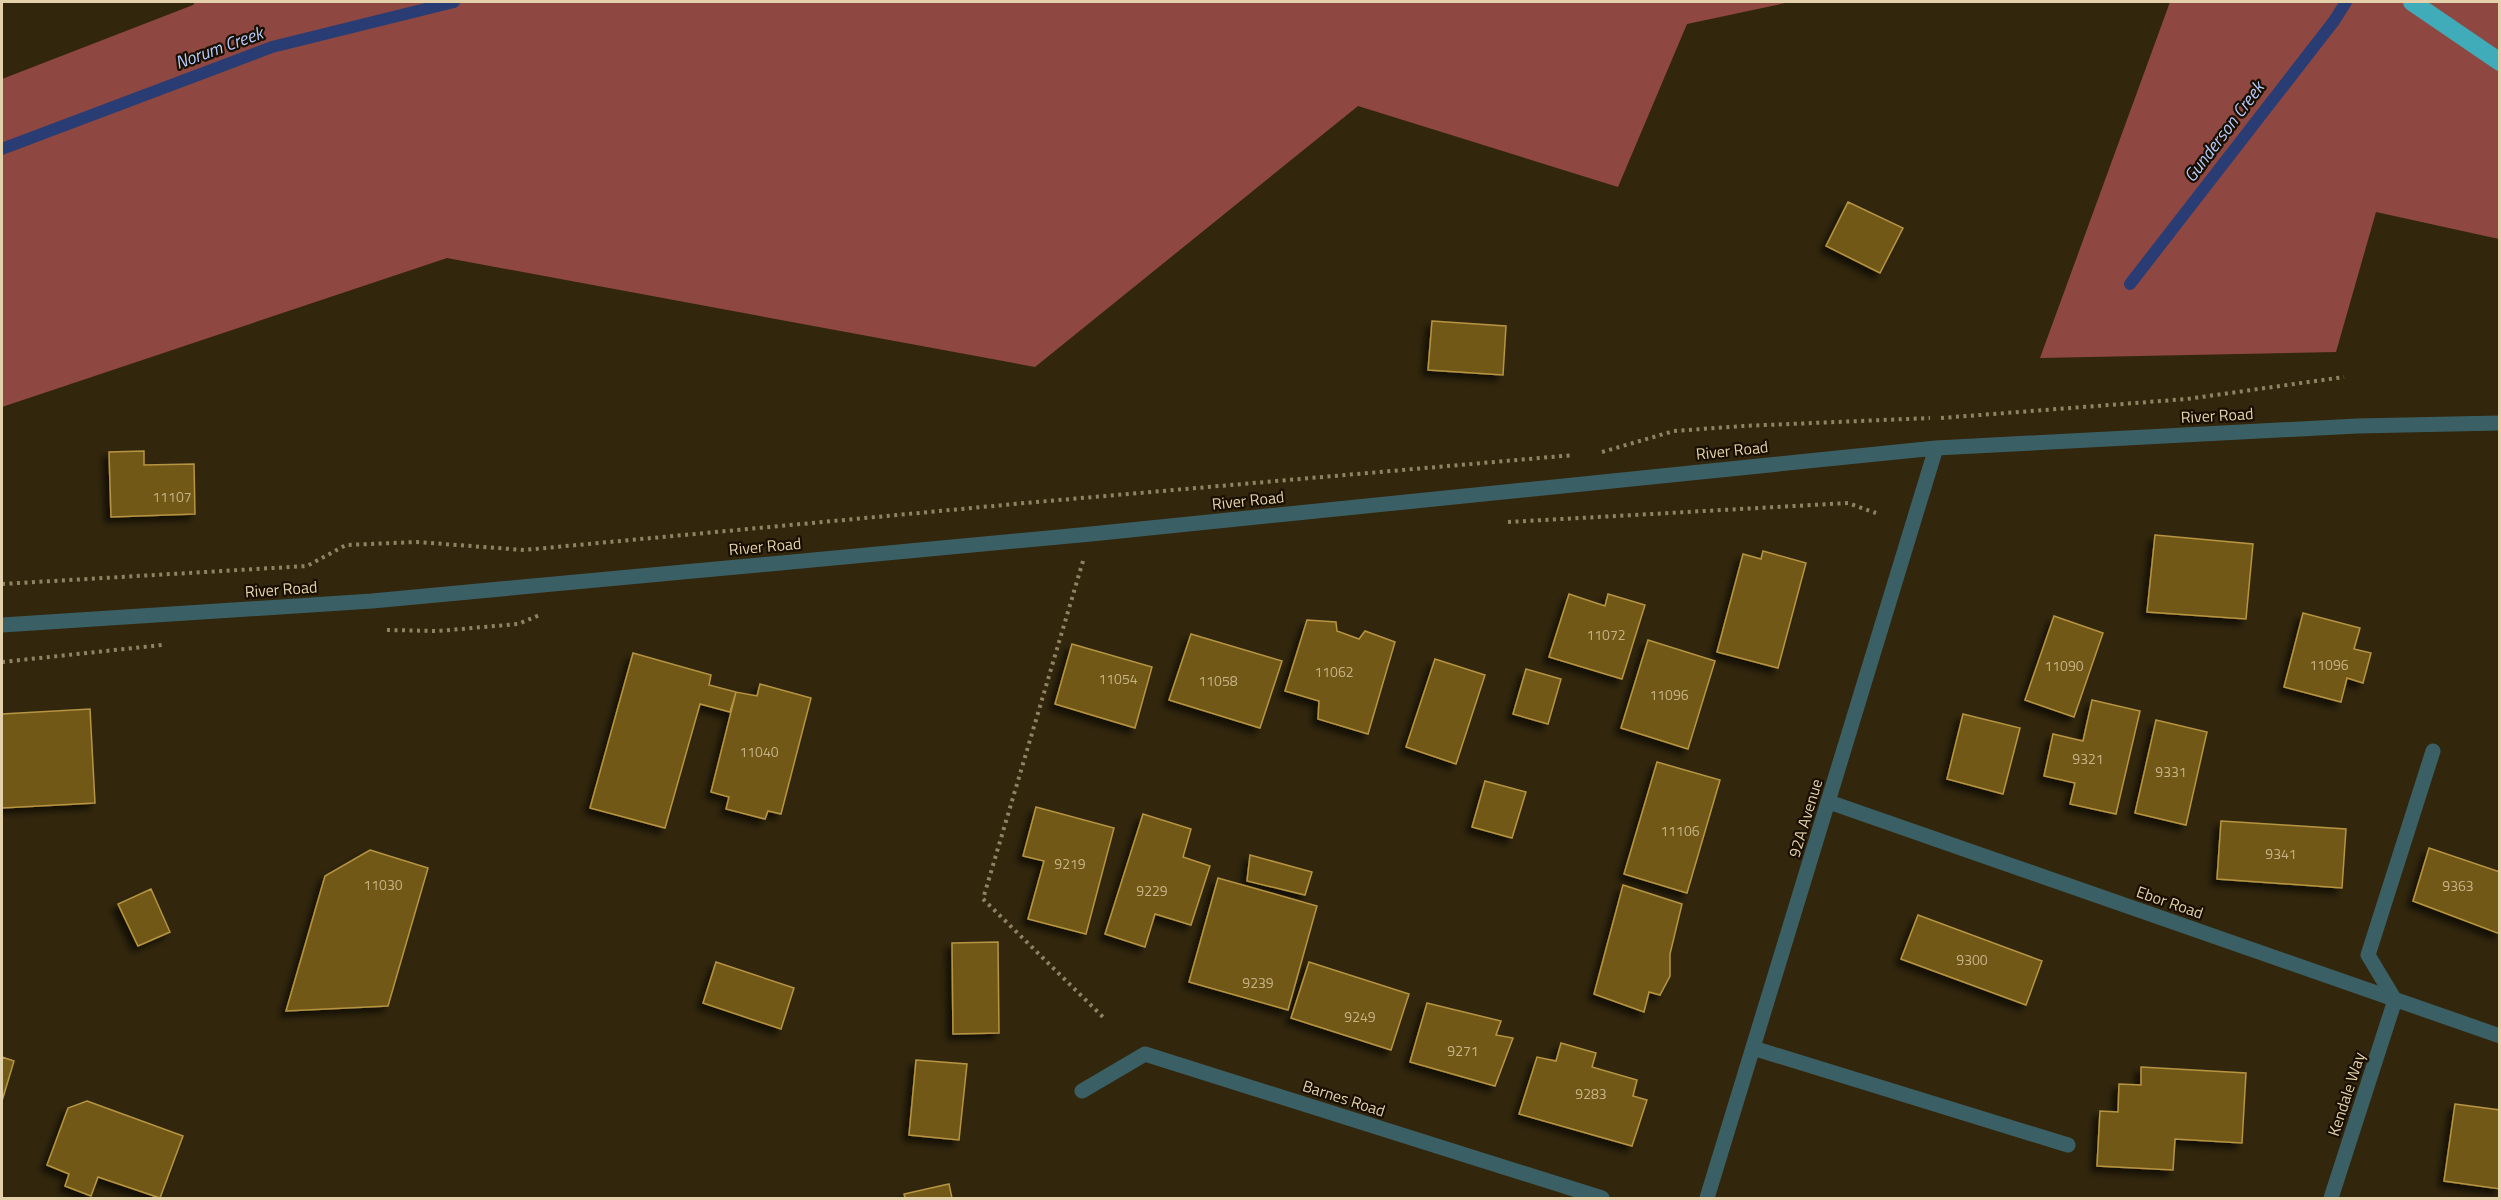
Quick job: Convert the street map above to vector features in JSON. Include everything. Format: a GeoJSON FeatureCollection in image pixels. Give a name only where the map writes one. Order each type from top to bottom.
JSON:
{"type":"FeatureCollection","features":[{"type":"Feature","properties":{"kind":"highway"},"geometry":{"type":"LineString","coordinates":[[2414,3],[2499,62]]}},
{"type":"Feature","properties":{"kind":"street","name":"River Road"},"geometry":{"type":"LineString","coordinates":[[2,625],[372,601],[1091,534],[1936,448],[2357,426],[2499,423]]}},
{"type":"Feature","properties":{"kind":"street","name":"92A Avenue"},"geometry":{"type":"LineString","coordinates":[[1707,1198],[1936,448]]}},
{"type":"Feature","properties":{"kind":"street"},"geometry":{"type":"LineString","coordinates":[[2395,1000],[2368,955],[2433,751]]}},
{"type":"Feature","properties":{"kind":"street","name":"Ebor Road"},"geometry":{"type":"LineString","coordinates":[[1829,802],[2499,1036]]}},
{"type":"Feature","properties":{"kind":"street","name":"Kendale Way"},"geometry":{"type":"LineString","coordinates":[[2331,1198],[2395,1000]]}},
{"type":"Feature","properties":{"kind":"street"},"geometry":{"type":"LineString","coordinates":[[1753,1048],[2068,1145]]}},
{"type":"Feature","properties":{"kind":"street","name":"Barnes Road"},"geometry":{"type":"LineString","coordinates":[[1082,1091],[1145,1054],[1602,1198]]}},
{"type":"Feature","properties":{"kind":"path"},"geometry":{"type":"LineString","coordinates":[[1593,453],[1604,452],[1674,431],[1743,426],[1879,422],[2187,399],[2344,376]]}},
{"type":"Feature","properties":{"kind":"path"},"geometry":{"type":"LineString","coordinates":[[2,584],[307,566],[346,545],[417,542],[524,550],[1582,454]]}},
{"type":"Feature","properties":{"kind":"path"},"geometry":{"type":"LineString","coordinates":[[1091,534],[982,898],[1102,1017]]}},
{"type":"Feature","properties":{"kind":"shaded area"},"geometry":{"type":"Polygon","coordinates":[[[195,2],[1790,2],[1687,24],[1618,187],[1358,106],[1035,367],[447,258],[2,407],[2,79],[193,5],[195,2]]]}},
{"type":"Feature","properties":{"kind":"shaded area"},"geometry":{"type":"Polygon","coordinates":[[[2170,2],[2499,2],[2499,239],[2376,212],[2336,352],[2040,358],[2170,2]]]}},
{"type":"Feature","properties":{"kind":"building"},"geometry":{"type":"Polygon","coordinates":[[[1848,202],[1903,228],[1880,273],[1826,246],[1848,202]]]}},
{"type":"Feature","properties":{"kind":"building"},"geometry":{"type":"Polygon","coordinates":[[[1432,321],[1506,326],[1503,375],[1428,370],[1432,321]]]}},
{"type":"Feature","properties":{"kind":"building"},"geometry":{"type":"Polygon","coordinates":[[[144,451],[144,465],[194,464],[195,514],[111,517],[109,452],[144,451]]]}},
{"type":"Feature","properties":{"kind":"building"},"geometry":{"type":"Polygon","coordinates":[[[2155,535],[2253,544],[2246,619],[2147,612],[2155,535]]]}},
{"type":"Feature","properties":{"kind":"building"},"geometry":{"type":"Polygon","coordinates":[[[1763,551],[1806,563],[1778,668],[1717,652],[1743,554],[1761,559],[1763,551]]]}},
{"type":"Feature","properties":{"kind":"building"},"geometry":{"type":"Polygon","coordinates":[[[1569,594],[1605,606],[1608,594],[1645,605],[1622,679],[1549,657],[1569,594]]]}},
{"type":"Feature","properties":{"kind":"building"},"geometry":{"type":"Polygon","coordinates":[[[2303,613],[2360,628],[2354,649],[2371,653],[2363,683],[2347,678],[2341,702],[2284,687],[2303,613]]]}},
{"type":"Feature","properties":{"kind":"building"},"geometry":{"type":"Polygon","coordinates":[[[2054,616],[2103,633],[2074,717],[2025,700],[2054,616]]]}},
{"type":"Feature","properties":{"kind":"building"},"geometry":{"type":"Polygon","coordinates":[[[1307,620],[1336,622],[1337,631],[1359,639],[1365,631],[1395,642],[1368,734],[1318,719],[1319,701],[1285,691],[1307,620]]]}},
{"type":"Feature","properties":{"kind":"building"},"geometry":{"type":"Polygon","coordinates":[[[1191,634],[1282,661],[1260,728],[1169,700],[1191,634]]]}},
{"type":"Feature","properties":{"kind":"building"},"geometry":{"type":"Polygon","coordinates":[[[1648,640],[1715,661],[1688,749],[1621,728],[1648,640]]]}},
{"type":"Feature","properties":{"kind":"building"},"geometry":{"type":"Polygon","coordinates":[[[1072,644],[1152,667],[1135,728],[1055,704],[1072,644]]]}},
{"type":"Feature","properties":{"kind":"building"},"geometry":{"type":"Polygon","coordinates":[[[633,653],[711,675],[709,685],[736,692],[730,712],[700,704],[665,828],[590,808],[633,653]]]}},
{"type":"Feature","properties":{"kind":"building"},"geometry":{"type":"Polygon","coordinates":[[[1435,659],[1485,675],[1456,764],[1406,747],[1435,659]]]}},
{"type":"Feature","properties":{"kind":"building"},"geometry":{"type":"Polygon","coordinates":[[[1526,669],[1561,679],[1548,724],[1513,714],[1526,669]]]}},
{"type":"Feature","properties":{"kind":"building"},"geometry":{"type":"Polygon","coordinates":[[[760,684],[811,698],[781,814],[768,811],[765,819],[726,809],[729,797],[711,792],[736,692],[757,696],[760,684]]]}},
{"type":"Feature","properties":{"kind":"building"},"geometry":{"type":"Polygon","coordinates":[[[2092,700],[2140,711],[2116,814],[2070,804],[2075,783],[2044,776],[2053,734],[2083,741],[2092,700]]]}},
{"type":"Feature","properties":{"kind":"building"},"geometry":{"type":"Polygon","coordinates":[[[90,709],[95,803],[2,808],[2,714],[90,709]]]}},
{"type":"Feature","properties":{"kind":"building"},"geometry":{"type":"Polygon","coordinates":[[[1963,714],[2020,728],[2003,794],[1947,779],[1963,714]]]}},
{"type":"Feature","properties":{"kind":"building"},"geometry":{"type":"Polygon","coordinates":[[[2156,720],[2207,732],[2186,825],[2135,813],[2156,720]]]}},
{"type":"Feature","properties":{"kind":"building"},"geometry":{"type":"Polygon","coordinates":[[[1657,762],[1720,780],[1687,893],[1624,874],[1657,762]]]}},
{"type":"Feature","properties":{"kind":"building"},"geometry":{"type":"Polygon","coordinates":[[[1485,781],[1526,792],[1512,838],[1472,827],[1485,781]]]}},
{"type":"Feature","properties":{"kind":"building"},"geometry":{"type":"Polygon","coordinates":[[[1036,807],[1114,828],[1086,934],[1028,919],[1044,861],[1023,856],[1036,807]]]}},
{"type":"Feature","properties":{"kind":"building"},"geometry":{"type":"Polygon","coordinates":[[[1143,814],[1191,829],[1183,857],[1210,866],[1191,925],[1155,914],[1145,947],[1105,934],[1143,814]]]}},
{"type":"Feature","properties":{"kind":"building"},"geometry":{"type":"Polygon","coordinates":[[[2221,821],[2346,829],[2342,888],[2217,879],[2221,821]]]}},
{"type":"Feature","properties":{"kind":"building"},"geometry":{"type":"Polygon","coordinates":[[[2429,848],[2500,872],[2500,934],[2413,901],[2429,848]]]}},
{"type":"Feature","properties":{"kind":"building"},"geometry":{"type":"Polygon","coordinates":[[[370,850],[428,868],[388,1006],[286,1011],[325,876],[370,850]]]}},
{"type":"Feature","properties":{"kind":"building"},"geometry":{"type":"Polygon","coordinates":[[[1250,855],[1312,872],[1305,895],[1247,881],[1250,855]]]}},
{"type":"Feature","properties":{"kind":"building"},"geometry":{"type":"Polygon","coordinates":[[[1218,878],[1317,906],[1288,1010],[1189,982],[1218,878]]]}},
{"type":"Feature","properties":{"kind":"building"},"geometry":{"type":"Polygon","coordinates":[[[1623,885],[1682,904],[1670,954],[1670,976],[1660,995],[1649,992],[1644,1012],[1594,994],[1623,885]]]}},
{"type":"Feature","properties":{"kind":"building"},"geometry":{"type":"Polygon","coordinates":[[[151,889],[170,932],[138,946],[118,904],[151,889]]]}},
{"type":"Feature","properties":{"kind":"building"},"geometry":{"type":"Polygon","coordinates":[[[1918,915],[2042,961],[2026,1005],[1901,959],[1918,915]]]}},
{"type":"Feature","properties":{"kind":"building"},"geometry":{"type":"Polygon","coordinates":[[[998,942],[999,1033],[953,1034],[952,943],[998,942]]]}},
{"type":"Feature","properties":{"kind":"building"},"geometry":{"type":"Polygon","coordinates":[[[716,962],[794,988],[781,1029],[703,1003],[716,962]]]}},
{"type":"Feature","properties":{"kind":"building"},"geometry":{"type":"Polygon","coordinates":[[[1309,962],[1409,994],[1391,1050],[1291,1018],[1309,962]]]}},
{"type":"Feature","properties":{"kind":"building"},"geometry":{"type":"Polygon","coordinates":[[[1427,1003],[1501,1021],[1496,1035],[1513,1038],[1495,1086],[1410,1062],[1427,1003]]]}},
{"type":"Feature","properties":{"kind":"building"},"geometry":{"type":"Polygon","coordinates":[[[1561,1043],[1596,1053],[1592,1067],[1637,1080],[1633,1096],[1647,1100],[1632,1146],[1519,1114],[1537,1057],[1556,1061],[1561,1043]]]}},
{"type":"Feature","properties":{"kind":"building"},"geometry":{"type":"Polygon","coordinates":[[[2,1057],[14,1061],[2,1101],[2,1057]]]}},
{"type":"Feature","properties":{"kind":"building"},"geometry":{"type":"Polygon","coordinates":[[[916,1060],[967,1064],[959,1140],[909,1135],[916,1060]]]}},
{"type":"Feature","properties":{"kind":"building"},"geometry":{"type":"Polygon","coordinates":[[[2141,1067],[2246,1073],[2242,1143],[2175,1139],[2173,1170],[2097,1166],[2100,1111],[2118,1112],[2119,1084],[2141,1085],[2141,1067]]]}},
{"type":"Feature","properties":{"kind":"building"},"geometry":{"type":"Polygon","coordinates":[[[87,1101],[183,1136],[160,1198],[98,1177],[91,1196],[65,1186],[69,1174],[47,1165],[68,1108],[87,1101]]]}},
{"type":"Feature","properties":{"kind":"building"},"geometry":{"type":"Polygon","coordinates":[[[2455,1104],[2500,1110],[2500,1189],[2444,1181],[2455,1104]]]}},
{"type":"Feature","properties":{"kind":"building"},"geometry":{"type":"Polygon","coordinates":[[[949,1184],[952,1198],[905,1198],[904,1194],[949,1184]]]}},
{"type":"Feature","properties":{"kind":"waterway","name":"Norum Creek"},"geometry":{"type":"LineString","coordinates":[[2,149],[272,47],[454,2]]}},
{"type":"Feature","properties":{"kind":"waterway","name":"Gunderson Creek"},"geometry":{"type":"LineString","coordinates":[[2130,284],[2334,21],[2346,2]]}}]}
